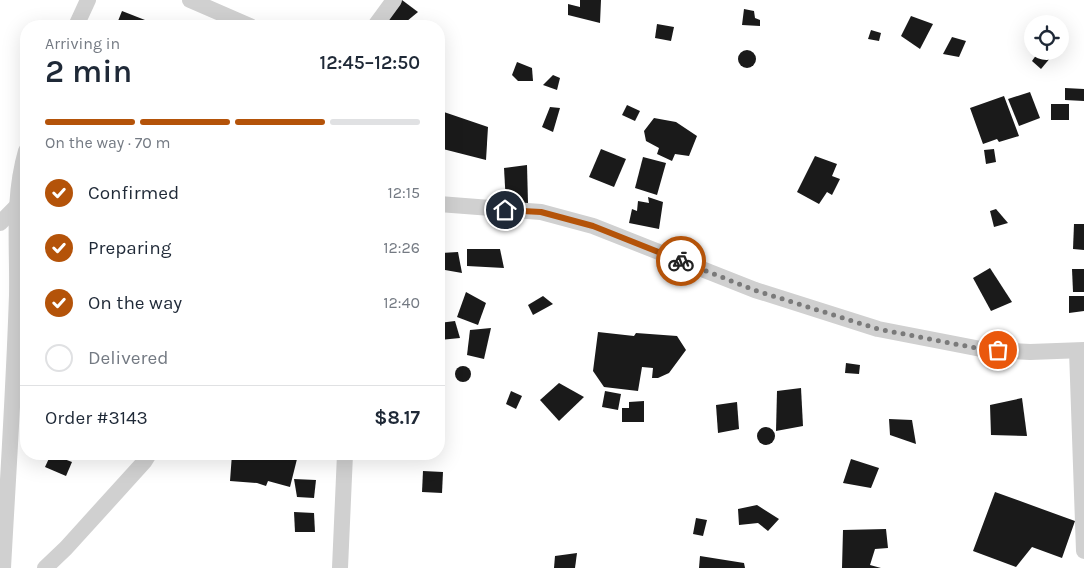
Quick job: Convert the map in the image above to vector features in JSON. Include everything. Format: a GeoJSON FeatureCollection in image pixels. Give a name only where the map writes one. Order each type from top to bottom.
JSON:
{"type":"FeatureCollection","features":[{"type":"Feature","properties":{"kind":"street"},"geometry":{"type":"LineString","coordinates":[[79,20],[88,0]]}},
{"type":"Feature","properties":{"kind":"street"},"geometry":{"type":"LineString","coordinates":[[190,0],[236,20]]}},
{"type":"Feature","properties":{"kind":"street"},"geometry":{"type":"LineString","coordinates":[[379,20],[394,0]]}},
{"type":"Feature","properties":{"kind":"street"},"geometry":{"type":"LineString","coordinates":[[3,568],[17,293],[16,207],[20,182]]}},
{"type":"Feature","properties":{"kind":"street"},"geometry":{"type":"LineString","coordinates":[[445,204],[541,212],[593,226],[754,290],[878,329],[981,349],[1030,352],[1080,351],[1084,551]]}},
{"type":"Feature","properties":{"kind":"street"},"geometry":{"type":"LineString","coordinates":[[0,223],[16,207]]}},
{"type":"Feature","properties":{"kind":"street"},"geometry":{"type":"LineString","coordinates":[[45,568],[66,548],[145,460]]}},
{"type":"Feature","properties":{"kind":"street"},"geometry":{"type":"LineString","coordinates":[[340,568],[345,460]]}},
{"type":"Feature","properties":{"kind":"building"},"geometry":{"type":"Polygon","coordinates":[[[400,0],[418,12],[408,20],[385,20],[400,0]]]}},
{"type":"Feature","properties":{"kind":"building"},"geometry":{"type":"Polygon","coordinates":[[[580,0],[601,0],[600,23],[568,15],[568,4],[580,7],[580,0]]]}},
{"type":"Feature","properties":{"kind":"building"},"geometry":{"type":"Polygon","coordinates":[[[744,9],[754,11],[755,18],[760,20],[760,26],[742,25],[744,9]]]}},
{"type":"Feature","properties":{"kind":"building"},"geometry":{"type":"Polygon","coordinates":[[[122,11],[145,20],[118,20],[122,11]]]}},
{"type":"Feature","properties":{"kind":"building"},"geometry":{"type":"Polygon","coordinates":[[[911,16],[933,24],[920,49],[901,36],[911,16]]]}},
{"type":"Feature","properties":{"kind":"building"},"geometry":{"type":"Polygon","coordinates":[[[657,24],[674,27],[671,41],[655,38],[657,24]]]}},
{"type":"Feature","properties":{"kind":"building"},"geometry":{"type":"Polygon","coordinates":[[[871,30],[881,33],[879,41],[868,39],[871,30]]]}},
{"type":"Feature","properties":{"kind":"building"},"geometry":{"type":"Polygon","coordinates":[[[952,37],[966,41],[959,57],[943,54],[952,37]]]}},
{"type":"Feature","properties":{"kind":"building"},"geometry":{"type":"Polygon","coordinates":[[[747,50],[753,53],[756,59],[753,65],[747,68],[741,65],[738,59],[741,53],[747,50]]]}},
{"type":"Feature","properties":{"kind":"building"},"geometry":{"type":"Polygon","coordinates":[[[1033,60],[1048,60],[1041,69],[1033,60]]]}},
{"type":"Feature","properties":{"kind":"building"},"geometry":{"type":"Polygon","coordinates":[[[517,62],[532,68],[533,81],[518,81],[512,75],[517,62]]]}},
{"type":"Feature","properties":{"kind":"building"},"geometry":{"type":"Polygon","coordinates":[[[553,75],[560,78],[557,90],[543,85],[553,75]]]}},
{"type":"Feature","properties":{"kind":"building"},"geometry":{"type":"Polygon","coordinates":[[[1065,88],[1084,89],[1084,101],[1065,100],[1065,88]]]}},
{"type":"Feature","properties":{"kind":"building"},"geometry":{"type":"Polygon","coordinates":[[[1030,92],[1040,118],[1019,126],[1008,99],[1030,92]]]}},
{"type":"Feature","properties":{"kind":"building"},"geometry":{"type":"Polygon","coordinates":[[[1004,96],[1019,136],[999,142],[997,139],[983,144],[970,108],[1004,96]]]}},
{"type":"Feature","properties":{"kind":"building"},"geometry":{"type":"Polygon","coordinates":[[[1051,104],[1069,104],[1069,120],[1051,120],[1051,104]]]}},
{"type":"Feature","properties":{"kind":"building"},"geometry":{"type":"Polygon","coordinates":[[[627,105],[640,111],[635,121],[622,115],[627,105]]]}},
{"type":"Feature","properties":{"kind":"building"},"geometry":{"type":"Polygon","coordinates":[[[550,107],[560,108],[553,132],[542,127],[550,107]]]}},
{"type":"Feature","properties":{"kind":"building"},"geometry":{"type":"Polygon","coordinates":[[[445,112],[488,127],[486,160],[445,150],[445,112]]]}},
{"type":"Feature","properties":{"kind":"building"},"geometry":{"type":"Polygon","coordinates":[[[654,118],[676,122],[697,136],[689,156],[675,154],[672,161],[657,154],[659,148],[646,141],[644,131],[654,118]]]}},
{"type":"Feature","properties":{"kind":"building"},"geometry":{"type":"Polygon","coordinates":[[[601,149],[626,159],[614,187],[589,177],[601,149]]]}},
{"type":"Feature","properties":{"kind":"building"},"geometry":{"type":"Polygon","coordinates":[[[994,149],[996,162],[986,164],[984,150],[994,149]]]}},
{"type":"Feature","properties":{"kind":"building"},"geometry":{"type":"Polygon","coordinates":[[[815,156],[837,164],[832,176],[840,179],[832,195],[827,192],[819,204],[797,192],[815,156]]]}},
{"type":"Feature","properties":{"kind":"building"},"geometry":{"type":"Polygon","coordinates":[[[643,157],[666,163],[657,195],[635,188],[643,157]]]}},
{"type":"Feature","properties":{"kind":"building"},"geometry":{"type":"Polygon","coordinates":[[[527,165],[528,203],[517,206],[506,204],[504,168],[527,165]]]}},
{"type":"Feature","properties":{"kind":"building"},"geometry":{"type":"Polygon","coordinates":[[[648,197],[663,202],[659,229],[629,223],[632,209],[637,211],[638,201],[649,203],[648,197]]]}},
{"type":"Feature","properties":{"kind":"building"},"geometry":{"type":"Polygon","coordinates":[[[996,209],[1008,223],[994,227],[990,211],[996,209]]]}},
{"type":"Feature","properties":{"kind":"building"},"geometry":{"type":"Polygon","coordinates":[[[1074,224],[1084,224],[1084,250],[1073,249],[1074,224]]]}},
{"type":"Feature","properties":{"kind":"building"},"geometry":{"type":"Polygon","coordinates":[[[467,249],[500,249],[504,268],[467,266],[467,249]]]}},
{"type":"Feature","properties":{"kind":"building"},"geometry":{"type":"Polygon","coordinates":[[[458,252],[462,273],[445,270],[445,253],[458,252]]]}},
{"type":"Feature","properties":{"kind":"building"},"geometry":{"type":"Polygon","coordinates":[[[990,268],[1012,302],[991,311],[973,278],[990,268]]]}},
{"type":"Feature","properties":{"kind":"building"},"geometry":{"type":"Polygon","coordinates":[[[1072,269],[1084,269],[1084,292],[1073,292],[1072,269]]]}},
{"type":"Feature","properties":{"kind":"building"},"geometry":{"type":"Polygon","coordinates":[[[466,292],[486,303],[478,325],[457,317],[466,292]]]}},
{"type":"Feature","properties":{"kind":"building"},"geometry":{"type":"Polygon","coordinates":[[[543,296],[553,304],[533,315],[528,305],[543,296]]]}},
{"type":"Feature","properties":{"kind":"building"},"geometry":{"type":"Polygon","coordinates":[[[1069,296],[1084,296],[1084,311],[1069,313],[1069,296]]]}},
{"type":"Feature","properties":{"kind":"building"},"geometry":{"type":"Polygon","coordinates":[[[455,321],[460,338],[445,340],[445,322],[455,321]]]}},
{"type":"Feature","properties":{"kind":"building"},"geometry":{"type":"Polygon","coordinates":[[[491,328],[484,359],[467,355],[470,330],[491,328]]]}},
{"type":"Feature","properties":{"kind":"building"},"geometry":{"type":"Polygon","coordinates":[[[598,332],[634,336],[636,333],[677,336],[686,350],[669,373],[658,378],[652,378],[653,368],[642,367],[638,391],[604,387],[593,371],[598,332]]]}},
{"type":"Feature","properties":{"kind":"building"},"geometry":{"type":"Polygon","coordinates":[[[846,363],[860,365],[859,374],[845,373],[846,363]]]}},
{"type":"Feature","properties":{"kind":"building"},"geometry":{"type":"Polygon","coordinates":[[[463,366],[469,368],[471,374],[469,380],[463,382],[457,380],[455,374],[457,368],[463,366]]]}},
{"type":"Feature","properties":{"kind":"building"},"geometry":{"type":"Polygon","coordinates":[[[559,383],[584,397],[559,421],[540,400],[559,383]]]}},
{"type":"Feature","properties":{"kind":"building"},"geometry":{"type":"Polygon","coordinates":[[[801,388],[803,426],[776,431],[777,391],[801,388]]]}},
{"type":"Feature","properties":{"kind":"building"},"geometry":{"type":"Polygon","coordinates":[[[511,391],[522,396],[516,409],[506,404],[511,391]]]}},
{"type":"Feature","properties":{"kind":"building"},"geometry":{"type":"Polygon","coordinates":[[[605,391],[621,394],[618,410],[602,407],[605,391]]]}},
{"type":"Feature","properties":{"kind":"building"},"geometry":{"type":"Polygon","coordinates":[[[1022,398],[1027,436],[991,435],[990,405],[1022,398]]]}},
{"type":"Feature","properties":{"kind":"building"},"geometry":{"type":"Polygon","coordinates":[[[644,401],[644,422],[622,422],[622,408],[629,408],[629,402],[644,401]]]}},
{"type":"Feature","properties":{"kind":"building"},"geometry":{"type":"Polygon","coordinates":[[[737,402],[739,429],[718,433],[716,405],[737,402]]]}},
{"type":"Feature","properties":{"kind":"building"},"geometry":{"type":"Polygon","coordinates":[[[889,419],[912,420],[916,444],[890,435],[889,419]]]}},
{"type":"Feature","properties":{"kind":"building"},"geometry":{"type":"Polygon","coordinates":[[[762,427],[770,427],[775,432],[773,443],[762,445],[757,440],[757,432],[762,427]]]}},
{"type":"Feature","properties":{"kind":"building"},"geometry":{"type":"Polygon","coordinates":[[[851,459],[879,468],[871,488],[843,483],[851,459]]]}},
{"type":"Feature","properties":{"kind":"building"},"geometry":{"type":"Polygon","coordinates":[[[48,460],[67,460],[72,462],[66,476],[45,467],[48,460]]]}},
{"type":"Feature","properties":{"kind":"building"},"geometry":{"type":"Polygon","coordinates":[[[232,460],[297,460],[290,487],[268,481],[266,486],[257,483],[230,481],[232,460]]]}},
{"type":"Feature","properties":{"kind":"building"},"geometry":{"type":"Polygon","coordinates":[[[423,471],[443,472],[442,493],[422,492],[423,471]]]}},
{"type":"Feature","properties":{"kind":"building"},"geometry":{"type":"Polygon","coordinates":[[[294,479],[316,480],[314,498],[297,497],[294,479]]]}},
{"type":"Feature","properties":{"kind":"building"},"geometry":{"type":"Polygon","coordinates":[[[995,492],[1075,521],[1062,558],[1032,547],[1016,567],[973,551],[995,492]]]}},
{"type":"Feature","properties":{"kind":"building"},"geometry":{"type":"Polygon","coordinates":[[[757,505],[779,519],[768,531],[758,523],[739,525],[738,509],[757,505]]]}},
{"type":"Feature","properties":{"kind":"building"},"geometry":{"type":"Polygon","coordinates":[[[294,512],[314,513],[315,532],[295,532],[294,512]]]}},
{"type":"Feature","properties":{"kind":"building"},"geometry":{"type":"Polygon","coordinates":[[[696,518],[707,520],[703,536],[693,534],[696,518]]]}},
{"type":"Feature","properties":{"kind":"building"},"geometry":{"type":"Polygon","coordinates":[[[886,529],[888,548],[875,549],[870,565],[881,568],[842,568],[843,530],[886,529]]]}},
{"type":"Feature","properties":{"kind":"building"},"geometry":{"type":"Polygon","coordinates":[[[577,553],[575,568],[554,568],[555,556],[577,553]]]}},
{"type":"Feature","properties":{"kind":"building"},"geometry":{"type":"Polygon","coordinates":[[[700,556],[744,563],[745,568],[699,568],[700,556]]]}},
{"type":"Feature","properties":{"kind":"way so far"},"geometry":{"type":"LineString","coordinates":[[681,261],[754,290],[878,329],[981,349],[998,350]]}},
{"type":"Feature","properties":{"kind":"route"},"geometry":{"type":"LineString","coordinates":[[505,210],[541,212],[593,226],[681,261]]}}]}
